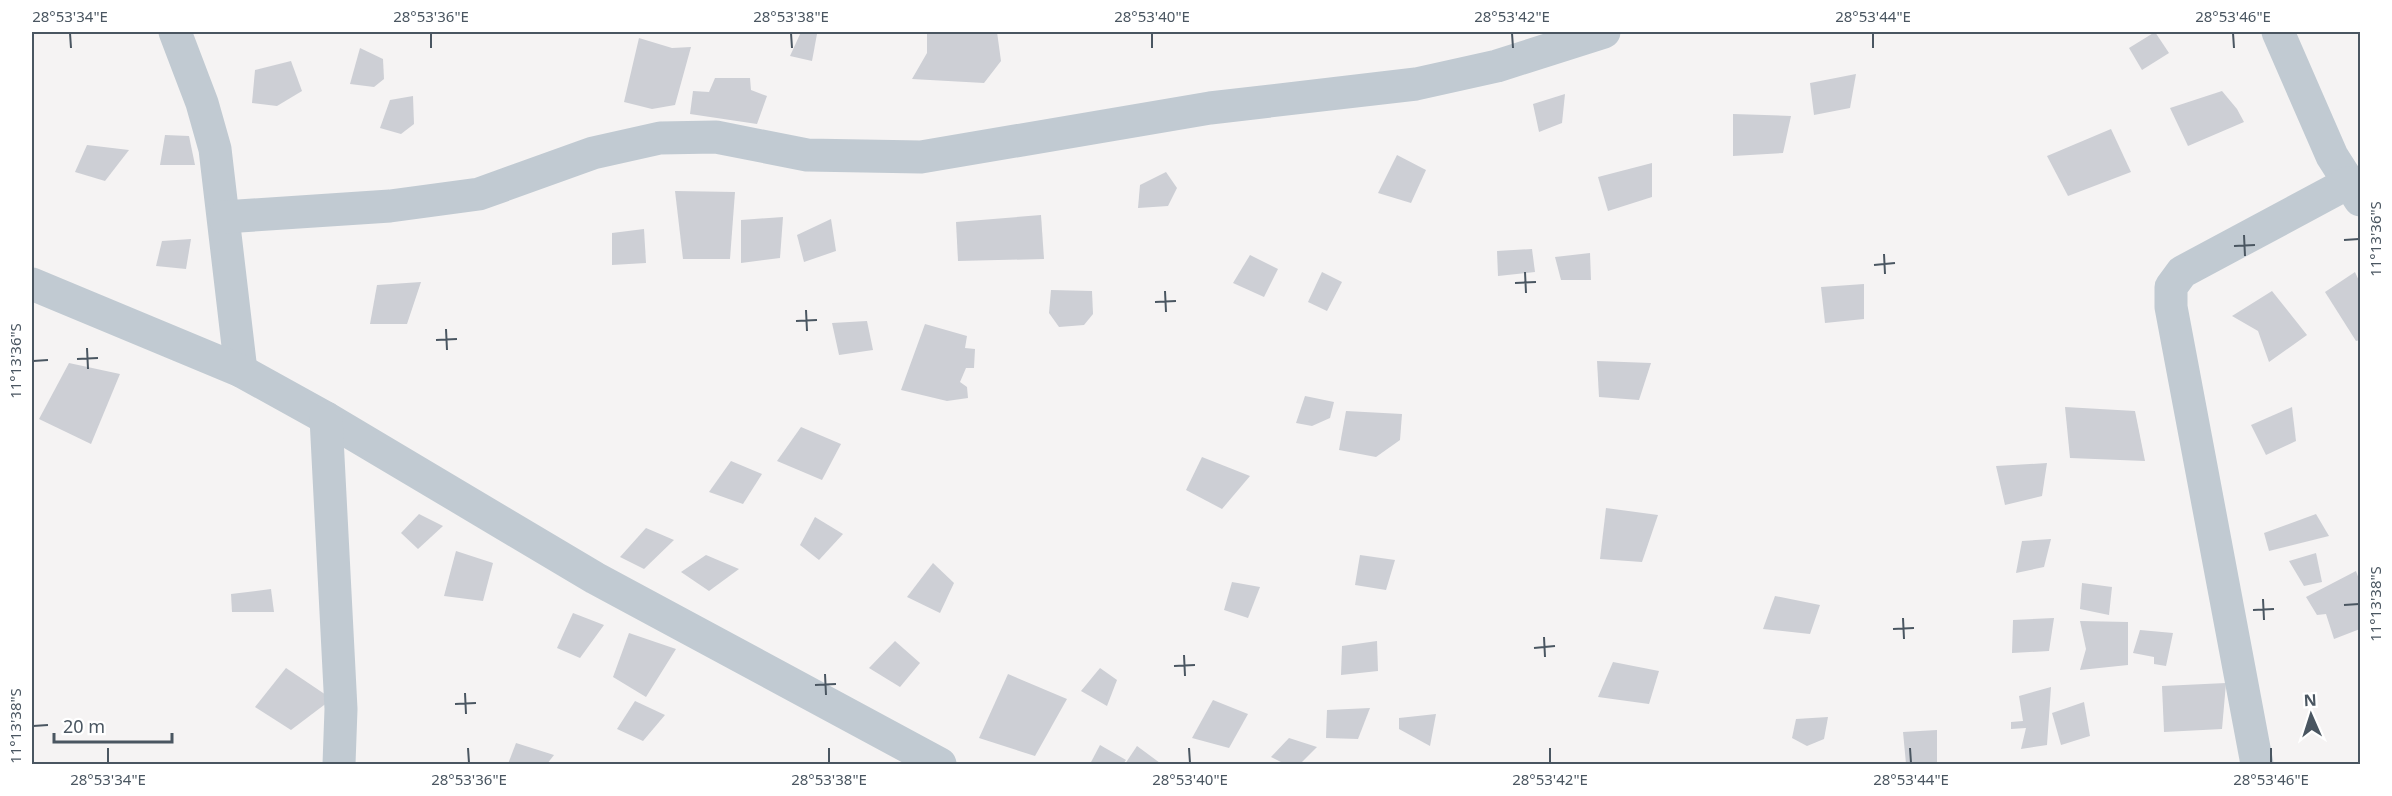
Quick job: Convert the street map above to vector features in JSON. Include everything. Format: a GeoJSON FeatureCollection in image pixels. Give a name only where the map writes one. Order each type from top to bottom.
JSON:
{"type":"FeatureCollection","features":[{"type":"Feature","properties":{"kind":"street"},"geometry":{"type":"LineString","coordinates":[[175,32],[202,103],[214,149],[241,371]]}},
{"type":"Feature","properties":{"kind":"street"},"geometry":{"type":"LineString","coordinates":[[224,217],[390,206],[479,194],[593,153],[660,138],[716,138],[807,155],[921,157],[1210,108],[1416,84],[1497,66],[1604,32]]}},
{"type":"Feature","properties":{"kind":"street"},"geometry":{"type":"LineString","coordinates":[[2257,765],[2171,307],[2171,287],[2182,272],[2354,192],[2332,156],[2278,32]]}},
{"type":"Feature","properties":{"kind":"street"},"geometry":{"type":"LineString","coordinates":[[32,284],[241,371],[326,418],[595,578],[940,765]]}},
{"type":"Feature","properties":{"kind":"street"},"geometry":{"type":"LineString","coordinates":[[326,418],[341,709],[339,765]]}},
{"type":"Feature","properties":{"kind":"building"},"geometry":{"type":"Polygon","coordinates":[[[801,32],[817,34],[812,61],[790,56],[801,32]]]}},
{"type":"Feature","properties":{"kind":"building"},"geometry":{"type":"Polygon","coordinates":[[[927,32],[997,32],[1001,61],[984,83],[912,79],[927,53],[927,32]]]}},
{"type":"Feature","properties":{"kind":"building"},"geometry":{"type":"Polygon","coordinates":[[[2155,32],[2169,53],[2142,70],[2129,48],[2155,32]]]}},
{"type":"Feature","properties":{"kind":"building"},"geometry":{"type":"Polygon","coordinates":[[[639,38],[672,48],[691,47],[675,105],[652,109],[624,102],[639,38]]]}},
{"type":"Feature","properties":{"kind":"building"},"geometry":{"type":"Polygon","coordinates":[[[360,48],[383,59],[384,79],[374,87],[350,84],[360,48]]]}},
{"type":"Feature","properties":{"kind":"building"},"geometry":{"type":"Polygon","coordinates":[[[291,61],[302,91],[277,106],[252,103],[255,70],[291,61]]]}},
{"type":"Feature","properties":{"kind":"building"},"geometry":{"type":"Polygon","coordinates":[[[1856,74],[1850,108],[1814,115],[1810,83],[1856,74]]]}},
{"type":"Feature","properties":{"kind":"building"},"geometry":{"type":"Polygon","coordinates":[[[715,78],[750,78],[751,90],[767,96],[757,124],[690,114],[693,91],[709,92],[715,78]]]}},
{"type":"Feature","properties":{"kind":"building"},"geometry":{"type":"Polygon","coordinates":[[[2222,91],[2237,109],[2244,122],[2188,146],[2170,108],[2222,91]]]}},
{"type":"Feature","properties":{"kind":"building"},"geometry":{"type":"Polygon","coordinates":[[[1565,94],[1562,123],[1539,132],[1533,104],[1565,94]]]}},
{"type":"Feature","properties":{"kind":"building"},"geometry":{"type":"Polygon","coordinates":[[[413,96],[414,124],[401,134],[380,128],[390,100],[413,96]]]}},
{"type":"Feature","properties":{"kind":"building"},"geometry":{"type":"Polygon","coordinates":[[[1733,114],[1791,116],[1783,153],[1733,156],[1733,114]]]}},
{"type":"Feature","properties":{"kind":"building"},"geometry":{"type":"Polygon","coordinates":[[[2111,129],[2131,172],[2068,196],[2047,156],[2111,129]]]}},
{"type":"Feature","properties":{"kind":"building"},"geometry":{"type":"Polygon","coordinates":[[[165,135],[189,136],[195,165],[160,165],[165,135]]]}},
{"type":"Feature","properties":{"kind":"building"},"geometry":{"type":"Polygon","coordinates":[[[87,145],[129,150],[105,181],[75,172],[87,145]]]}},
{"type":"Feature","properties":{"kind":"building"},"geometry":{"type":"Polygon","coordinates":[[[1397,155],[1426,170],[1411,203],[1378,193],[1397,155]]]}},
{"type":"Feature","properties":{"kind":"building"},"geometry":{"type":"Polygon","coordinates":[[[1652,163],[1652,197],[1608,211],[1598,177],[1652,163]]]}},
{"type":"Feature","properties":{"kind":"building"},"geometry":{"type":"Polygon","coordinates":[[[1166,172],[1177,188],[1168,206],[1138,208],[1140,185],[1166,172]]]}},
{"type":"Feature","properties":{"kind":"building"},"geometry":{"type":"Polygon","coordinates":[[[675,191],[735,192],[730,259],[683,259],[675,191]]]}},
{"type":"Feature","properties":{"kind":"building"},"geometry":{"type":"Polygon","coordinates":[[[1041,215],[1044,259],[958,261],[956,222],[1041,215]]]}},
{"type":"Feature","properties":{"kind":"building"},"geometry":{"type":"Polygon","coordinates":[[[783,217],[780,258],[741,263],[741,220],[783,217]]]}},
{"type":"Feature","properties":{"kind":"building"},"geometry":{"type":"Polygon","coordinates":[[[831,219],[836,251],[804,262],[797,235],[831,219]]]}},
{"type":"Feature","properties":{"kind":"building"},"geometry":{"type":"Polygon","coordinates":[[[644,229],[646,263],[612,265],[612,233],[644,229]]]}},
{"type":"Feature","properties":{"kind":"building"},"geometry":{"type":"Polygon","coordinates":[[[191,239],[186,269],[156,266],[162,241],[191,239]]]}},
{"type":"Feature","properties":{"kind":"building"},"geometry":{"type":"Polygon","coordinates":[[[1532,249],[1535,272],[1498,276],[1497,251],[1532,249]]]}},
{"type":"Feature","properties":{"kind":"building"},"geometry":{"type":"Polygon","coordinates":[[[1590,253],[1591,280],[1561,280],[1555,257],[1590,253]]]}},
{"type":"Feature","properties":{"kind":"building"},"geometry":{"type":"Polygon","coordinates":[[[1250,255],[1278,269],[1264,297],[1233,283],[1250,255]]]}},
{"type":"Feature","properties":{"kind":"building"},"geometry":{"type":"Polygon","coordinates":[[[1322,272],[1342,282],[1327,311],[1308,302],[1322,272]]]}},
{"type":"Feature","properties":{"kind":"building"},"geometry":{"type":"Polygon","coordinates":[[[2355,272],[2360,283],[2360,340],[2356,341],[2325,292],[2355,272]]]}},
{"type":"Feature","properties":{"kind":"building"},"geometry":{"type":"Polygon","coordinates":[[[421,282],[407,324],[370,324],[377,285],[421,282]]]}},
{"type":"Feature","properties":{"kind":"building"},"geometry":{"type":"Polygon","coordinates":[[[1864,284],[1864,319],[1825,323],[1821,287],[1864,284]]]}},
{"type":"Feature","properties":{"kind":"building"},"geometry":{"type":"Polygon","coordinates":[[[1051,290],[1092,291],[1093,314],[1084,325],[1059,327],[1049,313],[1051,290]]]}},
{"type":"Feature","properties":{"kind":"building"},"geometry":{"type":"Polygon","coordinates":[[[2272,291],[2307,335],[2269,362],[2258,331],[2232,316],[2272,291]]]}},
{"type":"Feature","properties":{"kind":"building"},"geometry":{"type":"Polygon","coordinates":[[[867,321],[873,350],[839,355],[832,323],[867,321]]]}},
{"type":"Feature","properties":{"kind":"building"},"geometry":{"type":"Polygon","coordinates":[[[925,324],[967,336],[965,348],[975,349],[974,368],[966,368],[960,382],[967,387],[968,398],[947,401],[901,390],[925,324]]]}},
{"type":"Feature","properties":{"kind":"building"},"geometry":{"type":"Polygon","coordinates":[[[1597,361],[1651,363],[1639,400],[1599,397],[1597,361]]]}},
{"type":"Feature","properties":{"kind":"building"},"geometry":{"type":"Polygon","coordinates":[[[69,363],[120,374],[91,444],[39,419],[69,363]]]}},
{"type":"Feature","properties":{"kind":"building"},"geometry":{"type":"Polygon","coordinates":[[[1305,396],[1334,402],[1330,418],[1312,426],[1296,423],[1305,396]]]}},
{"type":"Feature","properties":{"kind":"building"},"geometry":{"type":"Polygon","coordinates":[[[2065,407],[2135,411],[2145,461],[2070,458],[2065,407]]]}},
{"type":"Feature","properties":{"kind":"building"},"geometry":{"type":"Polygon","coordinates":[[[2292,407],[2296,441],[2266,455],[2251,425],[2292,407]]]}},
{"type":"Feature","properties":{"kind":"building"},"geometry":{"type":"Polygon","coordinates":[[[1346,411],[1402,414],[1400,440],[1376,457],[1339,450],[1346,411]]]}},
{"type":"Feature","properties":{"kind":"building"},"geometry":{"type":"Polygon","coordinates":[[[801,427],[841,444],[822,480],[777,461],[801,427]]]}},
{"type":"Feature","properties":{"kind":"building"},"geometry":{"type":"Polygon","coordinates":[[[1202,457],[1250,476],[1222,509],[1186,490],[1202,457]]]}},
{"type":"Feature","properties":{"kind":"building"},"geometry":{"type":"Polygon","coordinates":[[[731,461],[762,474],[743,504],[709,492],[731,461]]]}},
{"type":"Feature","properties":{"kind":"building"},"geometry":{"type":"Polygon","coordinates":[[[2047,463],[2042,496],[2005,505],[1996,466],[2047,463]]]}},
{"type":"Feature","properties":{"kind":"building"},"geometry":{"type":"Polygon","coordinates":[[[1606,508],[1658,515],[1642,562],[1600,559],[1606,508]]]}},
{"type":"Feature","properties":{"kind":"building"},"geometry":{"type":"Polygon","coordinates":[[[419,514],[443,526],[418,549],[401,533],[419,514]]]}},
{"type":"Feature","properties":{"kind":"building"},"geometry":{"type":"Polygon","coordinates":[[[2316,514],[2329,536],[2269,551],[2264,533],[2316,514]]]}},
{"type":"Feature","properties":{"kind":"building"},"geometry":{"type":"Polygon","coordinates":[[[815,517],[843,534],[819,560],[800,545],[815,517]]]}},
{"type":"Feature","properties":{"kind":"building"},"geometry":{"type":"Polygon","coordinates":[[[646,528],[674,540],[644,569],[620,557],[646,528]]]}},
{"type":"Feature","properties":{"kind":"building"},"geometry":{"type":"Polygon","coordinates":[[[2051,539],[2044,567],[2016,573],[2022,541],[2051,539]]]}},
{"type":"Feature","properties":{"kind":"building"},"geometry":{"type":"Polygon","coordinates":[[[456,551],[493,563],[483,601],[444,596],[456,551]]]}},
{"type":"Feature","properties":{"kind":"building"},"geometry":{"type":"Polygon","coordinates":[[[2316,553],[2322,582],[2304,586],[2289,561],[2316,553]]]}},
{"type":"Feature","properties":{"kind":"building"},"geometry":{"type":"Polygon","coordinates":[[[706,555],[739,569],[709,591],[681,572],[706,555]]]}},
{"type":"Feature","properties":{"kind":"building"},"geometry":{"type":"Polygon","coordinates":[[[1360,555],[1395,560],[1386,590],[1355,585],[1360,555]]]}},
{"type":"Feature","properties":{"kind":"building"},"geometry":{"type":"Polygon","coordinates":[[[933,563],[954,583],[940,613],[907,597],[933,563]]]}},
{"type":"Feature","properties":{"kind":"building"},"geometry":{"type":"Polygon","coordinates":[[[2356,571],[2360,582],[2360,629],[2334,639],[2326,614],[2317,615],[2306,597],[2356,571]]]}},
{"type":"Feature","properties":{"kind":"building"},"geometry":{"type":"Polygon","coordinates":[[[1232,582],[1260,587],[1248,618],[1224,610],[1232,582]]]}},
{"type":"Feature","properties":{"kind":"building"},"geometry":{"type":"Polygon","coordinates":[[[2082,583],[2112,587],[2109,615],[2080,609],[2082,583]]]}},
{"type":"Feature","properties":{"kind":"building"},"geometry":{"type":"Polygon","coordinates":[[[271,589],[274,612],[232,612],[231,594],[271,589]]]}},
{"type":"Feature","properties":{"kind":"building"},"geometry":{"type":"Polygon","coordinates":[[[1775,596],[1820,605],[1810,634],[1763,629],[1775,596]]]}},
{"type":"Feature","properties":{"kind":"building"},"geometry":{"type":"Polygon","coordinates":[[[573,613],[604,625],[580,658],[557,648],[573,613]]]}},
{"type":"Feature","properties":{"kind":"building"},"geometry":{"type":"Polygon","coordinates":[[[2054,618],[2049,651],[2012,653],[2013,620],[2054,618]]]}},
{"type":"Feature","properties":{"kind":"building"},"geometry":{"type":"Polygon","coordinates":[[[2080,621],[2128,622],[2128,665],[2080,670],[2086,649],[2080,621]]]}},
{"type":"Feature","properties":{"kind":"building"},"geometry":{"type":"Polygon","coordinates":[[[2140,630],[2173,633],[2166,666],[2154,664],[2154,657],[2133,653],[2140,630]]]}},
{"type":"Feature","properties":{"kind":"building"},"geometry":{"type":"Polygon","coordinates":[[[629,633],[676,649],[646,697],[613,677],[629,633]]]}},
{"type":"Feature","properties":{"kind":"building"},"geometry":{"type":"Polygon","coordinates":[[[895,641],[920,663],[900,687],[869,668],[895,641]]]}},
{"type":"Feature","properties":{"kind":"building"},"geometry":{"type":"Polygon","coordinates":[[[1377,641],[1378,671],[1341,675],[1342,646],[1377,641]]]}},
{"type":"Feature","properties":{"kind":"building"},"geometry":{"type":"Polygon","coordinates":[[[1613,662],[1659,671],[1649,704],[1598,697],[1613,662]]]}},
{"type":"Feature","properties":{"kind":"building"},"geometry":{"type":"Polygon","coordinates":[[[286,668],[332,699],[291,730],[255,707],[286,668]]]}},
{"type":"Feature","properties":{"kind":"building"},"geometry":{"type":"Polygon","coordinates":[[[1100,668],[1117,680],[1107,706],[1081,691],[1100,668]]]}},
{"type":"Feature","properties":{"kind":"building"},"geometry":{"type":"Polygon","coordinates":[[[1008,674],[1067,699],[1035,756],[979,738],[1008,674]]]}},
{"type":"Feature","properties":{"kind":"building"},"geometry":{"type":"Polygon","coordinates":[[[2226,683],[2222,729],[2164,732],[2162,686],[2226,683]]]}},
{"type":"Feature","properties":{"kind":"building"},"geometry":{"type":"Polygon","coordinates":[[[2051,687],[2047,745],[2021,749],[2026,728],[2011,729],[2011,722],[2023,721],[2019,696],[2051,687]]]}},
{"type":"Feature","properties":{"kind":"building"},"geometry":{"type":"Polygon","coordinates":[[[1213,700],[1248,714],[1229,748],[1192,738],[1213,700]]]}},
{"type":"Feature","properties":{"kind":"building"},"geometry":{"type":"Polygon","coordinates":[[[635,701],[665,715],[643,741],[617,729],[635,701]]]}},
{"type":"Feature","properties":{"kind":"building"},"geometry":{"type":"Polygon","coordinates":[[[2084,702],[2090,736],[2061,745],[2052,713],[2084,702]]]}},
{"type":"Feature","properties":{"kind":"building"},"geometry":{"type":"Polygon","coordinates":[[[1370,708],[1358,739],[1326,738],[1327,710],[1370,708]]]}},
{"type":"Feature","properties":{"kind":"building"},"geometry":{"type":"Polygon","coordinates":[[[1436,714],[1430,746],[1399,729],[1399,718],[1436,714]]]}},
{"type":"Feature","properties":{"kind":"building"},"geometry":{"type":"Polygon","coordinates":[[[1828,717],[1824,739],[1807,746],[1792,738],[1796,719],[1828,717]]]}},
{"type":"Feature","properties":{"kind":"building"},"geometry":{"type":"Polygon","coordinates":[[[1937,730],[1937,764],[1906,764],[1903,732],[1937,730]]]}},
{"type":"Feature","properties":{"kind":"building"},"geometry":{"type":"Polygon","coordinates":[[[1289,738],[1317,747],[1300,764],[1285,764],[1271,757],[1289,738]]]}},
{"type":"Feature","properties":{"kind":"building"},"geometry":{"type":"Polygon","coordinates":[[[516,743],[554,755],[547,764],[508,764],[516,743]]]}},
{"type":"Feature","properties":{"kind":"building"},"geometry":{"type":"Polygon","coordinates":[[[1100,745],[1126,760],[1123,764],[1090,764],[1100,745]]]}},
{"type":"Feature","properties":{"kind":"building"},"geometry":{"type":"Polygon","coordinates":[[[1137,746],[1160,763],[1125,764],[1137,746]]]}}]}
